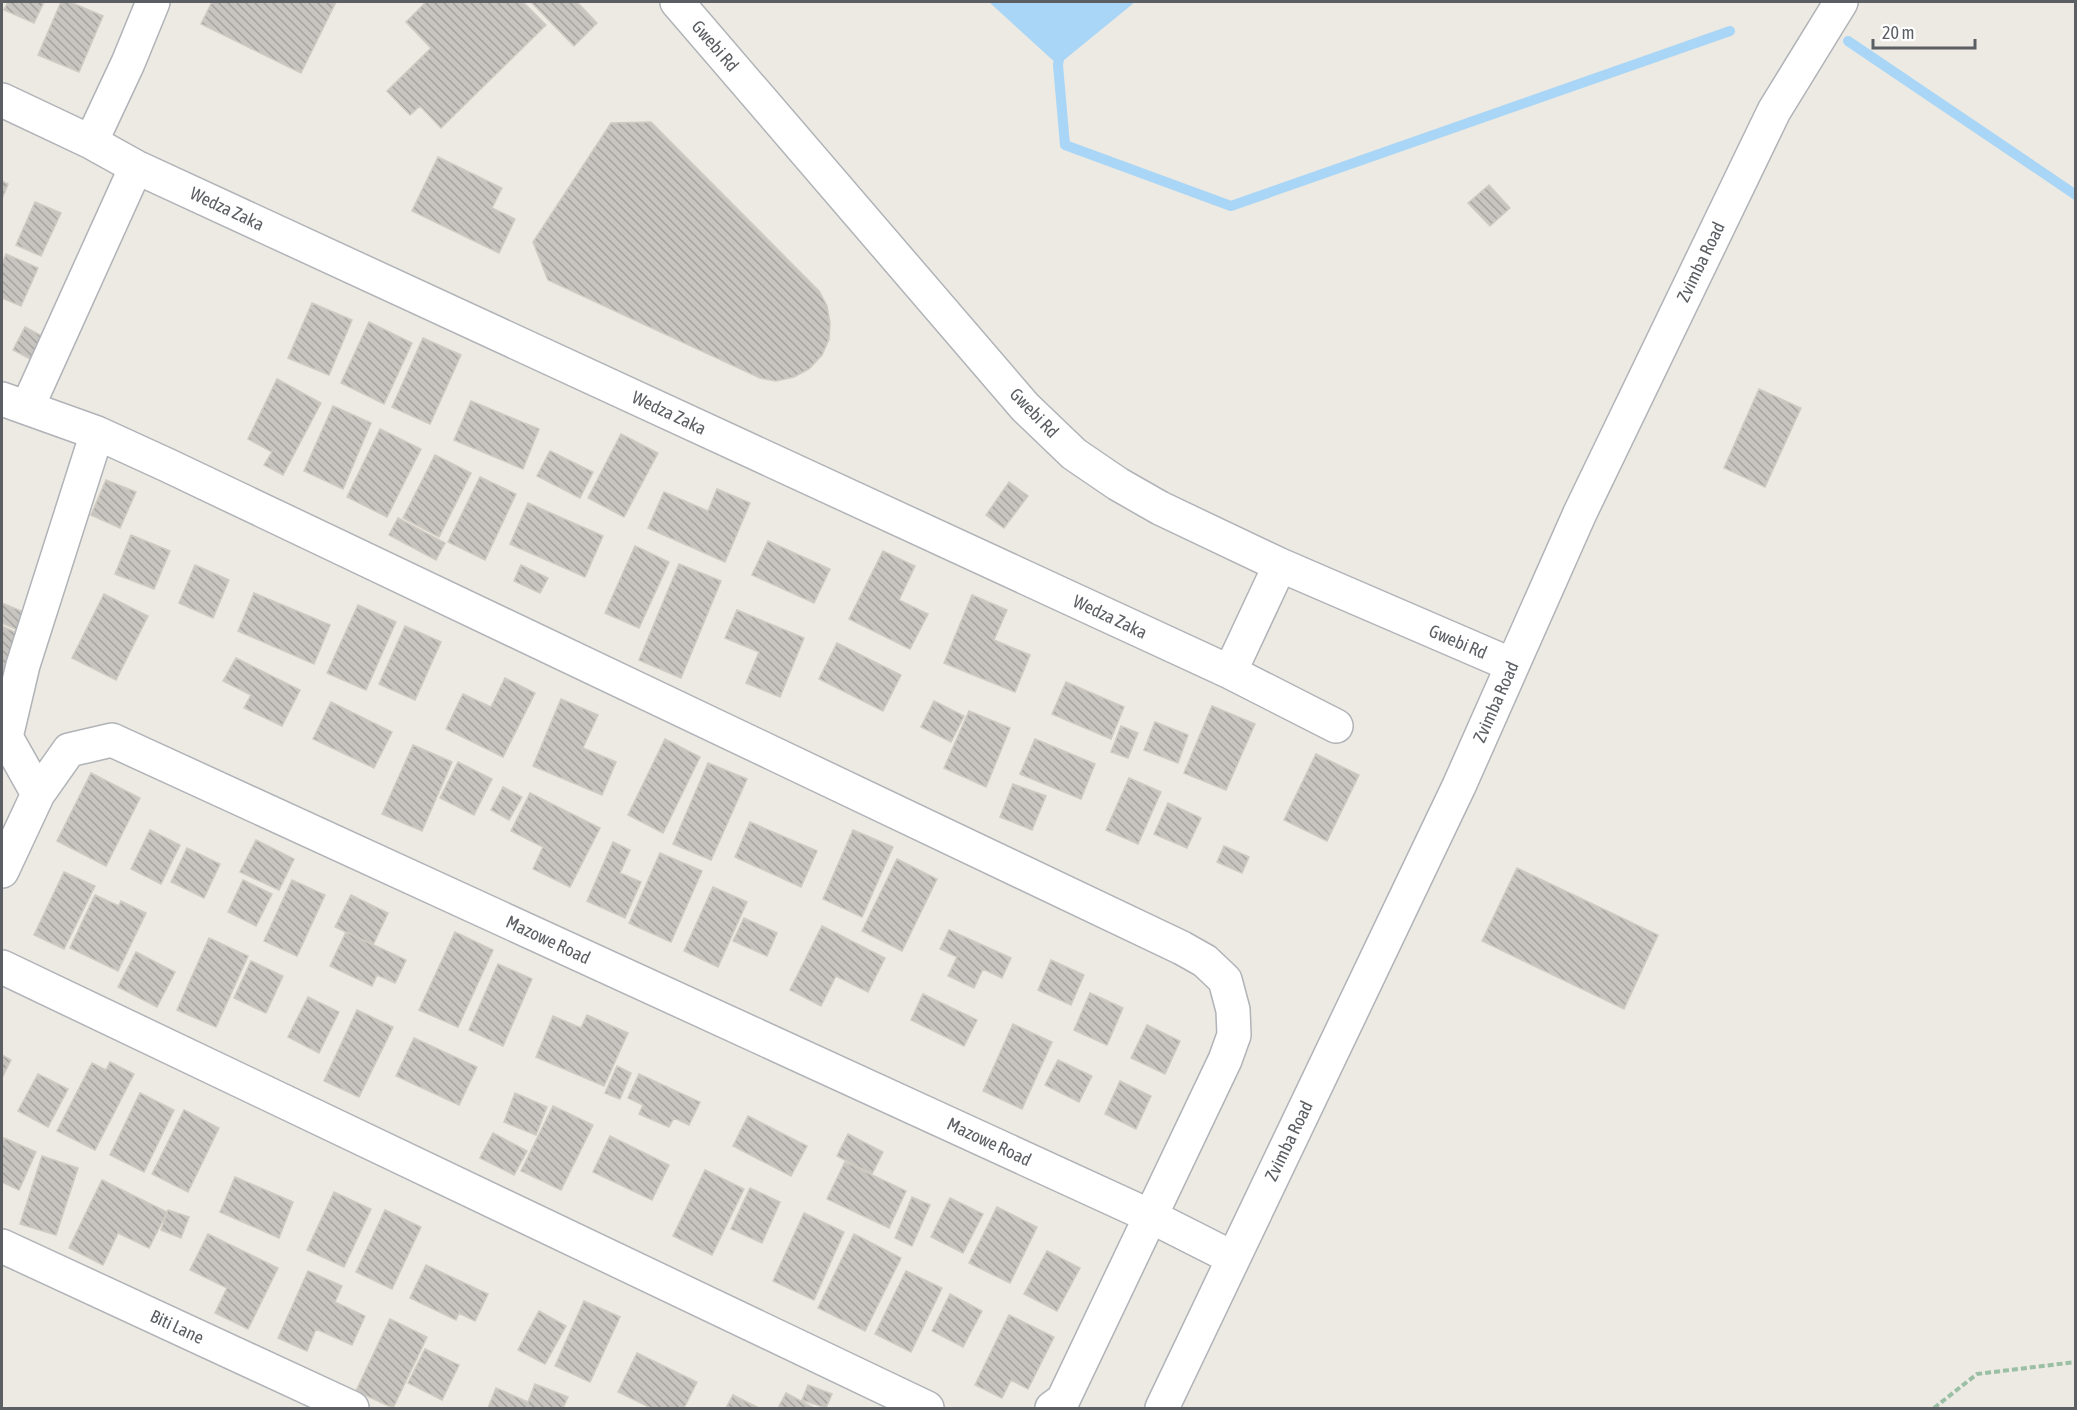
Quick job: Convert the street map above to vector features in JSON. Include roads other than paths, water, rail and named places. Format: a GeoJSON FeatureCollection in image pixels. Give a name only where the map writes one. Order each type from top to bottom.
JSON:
{"type":"FeatureCollection","features":[{"type":"Feature","properties":{"kind":"street"},"geometry":{"type":"LineString","coordinates":[[91,142],[128,63],[153,2]]}},
{"type":"Feature","properties":{"kind":"street","name":"Gwebi Rd"},"geometry":{"type":"LineString","coordinates":[[677,2],[1025,407],[1074,454],[1118,484],[1160,508],[1280,565],[1512,665]]}},
{"type":"Feature","properties":{"kind":"street","name":"Zvimba Road"},"geometry":{"type":"LineString","coordinates":[[1162,1408],[1459,786],[1580,513],[1774,111],[1841,2]]}},
{"type":"Feature","properties":{"kind":"street","name":"Wedza Zaka"},"geometry":{"type":"LineString","coordinates":[[2,100],[91,142],[136,167],[1230,672],[1336,726]]}},
{"type":"Feature","properties":{"kind":"street"},"geometry":{"type":"LineString","coordinates":[[136,167],[14,404],[97,433],[1182,948],[1204,961],[1225,980],[1233,1010],[1234,1035],[1225,1060],[1063,1400],[1052,1408]]}},
{"type":"Feature","properties":{"kind":"street"},"geometry":{"type":"LineString","coordinates":[[38,794],[6,737],[23,665],[97,433]]}},
{"type":"Feature","properties":{"kind":"street"},"geometry":{"type":"LineString","coordinates":[[1230,672],[1280,565]]}},
{"type":"Feature","properties":{"kind":"street","name":"Mazowe Road"},"geometry":{"type":"LineString","coordinates":[[2,871],[38,794],[69,750],[112,740],[1150,1216],[1233,1258]]}},
{"type":"Feature","properties":{"kind":"street"},"geometry":{"type":"LineString","coordinates":[[2,967],[927,1408]]}},
{"type":"Feature","properties":{"kind":"street","name":"Biti Lane"},"geometry":{"type":"LineString","coordinates":[[2,1246],[352,1408]]}},
{"type":"Feature","properties":{"kind":"water"},"geometry":{"type":"Polygon","coordinates":[[[989,2],[1135,2],[1058,65],[989,2]]]}},
{"type":"Feature","properties":{"kind":"waterway"},"geometry":{"type":"LineString","coordinates":[[1060,52],[1058,65],[1065,145],[1231,206],[1730,31]]}},
{"type":"Feature","properties":{"kind":"waterway"},"geometry":{"type":"LineString","coordinates":[[1848,41],[2076,195]]}}]}
